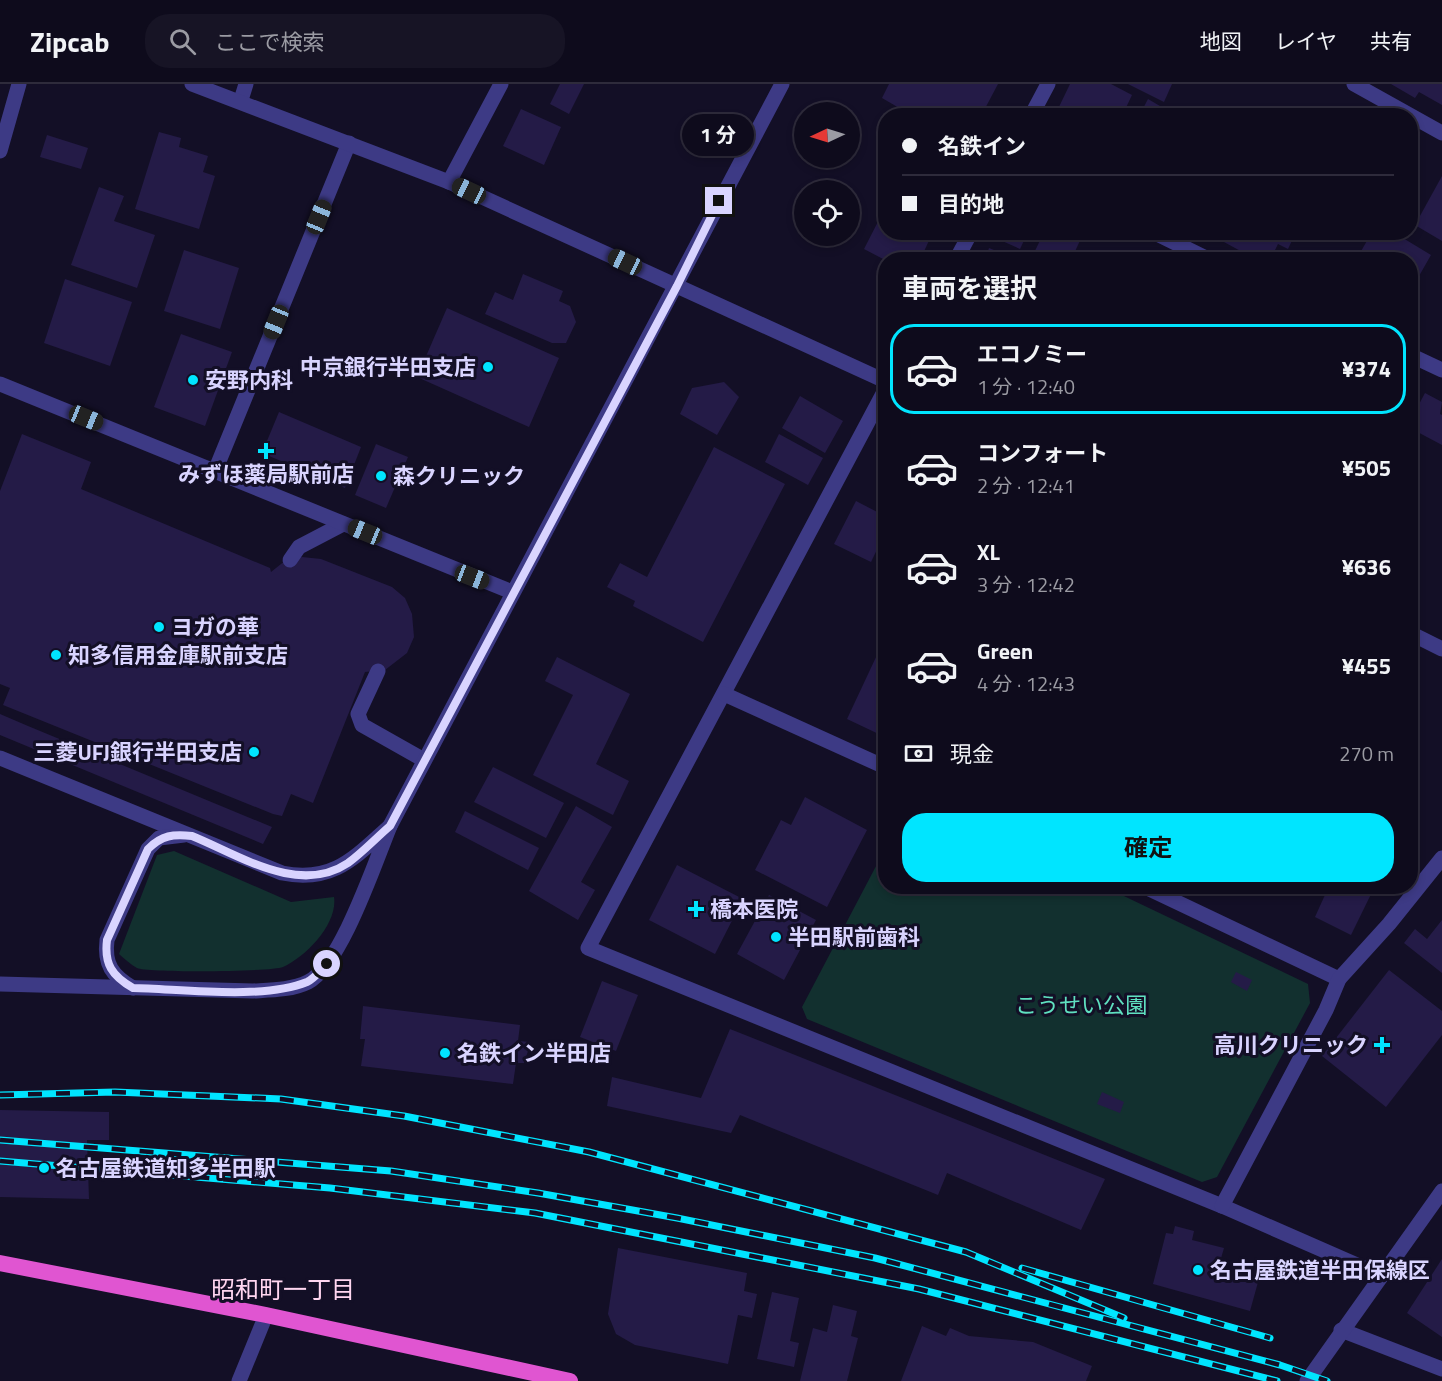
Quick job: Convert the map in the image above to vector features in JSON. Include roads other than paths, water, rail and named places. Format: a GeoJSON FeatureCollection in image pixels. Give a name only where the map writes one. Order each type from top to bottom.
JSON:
{"type":"FeatureCollection","features":[{"type":"Feature","properties":{"kind":"highway"},"geometry":{"type":"LineString","coordinates":[[0,1263],[266,1315],[563,1380]]}},
{"type":"Feature","properties":{"kind":"street"},"geometry":{"type":"LineString","coordinates":[[0,151],[20,84]]}},
{"type":"Feature","properties":{"kind":"street"},"geometry":{"type":"LineString","coordinates":[[192,84],[241,100],[449,182],[878,378]]}},
{"type":"Feature","properties":{"kind":"street"},"geometry":{"type":"LineString","coordinates":[[241,100],[246,84]]}},
{"type":"Feature","properties":{"kind":"street"},"geometry":{"type":"LineString","coordinates":[[449,182],[501,84]]}},
{"type":"Feature","properties":{"kind":"street"},"geometry":{"type":"LineString","coordinates":[[0,984],[253,991],[282,989],[309,981],[327,964],[343,938],[390,826],[424,760],[782,84]]}},
{"type":"Feature","properties":{"kind":"street"},"geometry":{"type":"LineString","coordinates":[[1035,108],[1048,84]]}},
{"type":"Feature","properties":{"kind":"street"},"geometry":{"type":"LineString","coordinates":[[1354,84],[1397,108]]}},
{"type":"Feature","properties":{"kind":"street"},"geometry":{"type":"LineString","coordinates":[[1418,120],[1442,133]]}},
{"type":"Feature","properties":{"kind":"street"},"geometry":{"type":"LineString","coordinates":[[215,471],[349,143]]}},
{"type":"Feature","properties":{"kind":"street"},"geometry":{"type":"LineString","coordinates":[[1169,240],[1194,252]]}},
{"type":"Feature","properties":{"kind":"street"},"geometry":{"type":"LineString","coordinates":[[1418,359],[1442,370]]}},
{"type":"Feature","properties":{"kind":"street"},"geometry":{"type":"LineString","coordinates":[[0,384],[512,592]]}},
{"type":"Feature","properties":{"kind":"street"},"geometry":{"type":"LineString","coordinates":[[878,403],[588,948],[1222,1206],[1380,1275]]}},
{"type":"Feature","properties":{"kind":"street"},"geometry":{"type":"LineString","coordinates":[[290,560],[299,547],[343,524]]}},
{"type":"Feature","properties":{"kind":"street"},"geometry":{"type":"LineString","coordinates":[[1418,637],[1442,649]]}},
{"type":"Feature","properties":{"kind":"street"},"geometry":{"type":"LineString","coordinates":[[378,671],[358,714],[358,720],[362,725],[424,760]]}},
{"type":"Feature","properties":{"kind":"street"},"geometry":{"type":"LineString","coordinates":[[724,694],[878,764]]}},
{"type":"Feature","properties":{"kind":"street"},"geometry":{"type":"LineString","coordinates":[[0,758],[282,873],[304,877],[327,873],[347,863],[390,826]]}},
{"type":"Feature","properties":{"kind":"street"},"geometry":{"type":"LineString","coordinates":[[133,988],[119,980],[110,969],[105,955],[107,940],[148,849],[159,838],[176,834],[192,836]]}},
{"type":"Feature","properties":{"kind":"street"},"geometry":{"type":"LineString","coordinates":[[1418,888],[1442,858]]}},
{"type":"Feature","properties":{"kind":"street"},"geometry":{"type":"LineString","coordinates":[[1160,894],[1339,979]]}},
{"type":"Feature","properties":{"kind":"street"},"geometry":{"type":"LineString","coordinates":[[1222,1206],[1326,1010],[1339,979],[1413,894]]}},
{"type":"Feature","properties":{"kind":"street"},"geometry":{"type":"LineString","coordinates":[[1307,1381],[1380,1275],[1442,1191]]}},
{"type":"Feature","properties":{"kind":"street"},"geometry":{"type":"LineString","coordinates":[[239,1381],[266,1315]]}},
{"type":"Feature","properties":{"kind":"street"},"geometry":{"type":"LineString","coordinates":[[1341,1330],[1442,1369]]}},
{"type":"Feature","properties":{"kind":"railway"},"geometry":{"type":"LineString","coordinates":[[0,1095],[115,1092],[281,1099],[404,1116],[589,1152],[966,1252],[1124,1318]]}},
{"type":"Feature","properties":{"kind":"railway"},"geometry":{"type":"LineString","coordinates":[[0,1140],[391,1171],[538,1193],[677,1218],[875,1258],[1280,1365],[1327,1381]]}},
{"type":"Feature","properties":{"kind":"railway"},"geometry":{"type":"LineString","coordinates":[[0,1161],[330,1188],[535,1213],[919,1289],[1277,1381]]}},
{"type":"Feature","properties":{"kind":"railway"},"geometry":{"type":"LineString","coordinates":[[1022,1268],[1270,1338]]}},
{"type":"Feature","properties":{"kind":"place","name":"中京銀行半田支店"},"geometry":{"type":"Point","coordinates":[488,367]}},
{"type":"Feature","properties":{"kind":"place","name":"安野内科"},"geometry":{"type":"Point","coordinates":[193,380]}},
{"type":"Feature","properties":{"kind":"place","name":"みずほ薬局駅前店"},"geometry":{"type":"Point","coordinates":[266,451]}},
{"type":"Feature","properties":{"kind":"place","name":"森クリニック"},"geometry":{"type":"Point","coordinates":[381,476]}},
{"type":"Feature","properties":{"kind":"place","name":"ヨガの華"},"geometry":{"type":"Point","coordinates":[159,627]}},
{"type":"Feature","properties":{"kind":"place","name":"知多信用金庫駅前支店"},"geometry":{"type":"Point","coordinates":[56,655]}},
{"type":"Feature","properties":{"kind":"place","name":"三菱UFJ銀行半田支店"},"geometry":{"type":"Point","coordinates":[254,752]}},
{"type":"Feature","properties":{"kind":"place","name":"橋本医院"},"geometry":{"type":"Point","coordinates":[696,909]}},
{"type":"Feature","properties":{"kind":"place","name":"半田駅前歯科"},"geometry":{"type":"Point","coordinates":[776,937]}},
{"type":"Feature","properties":{"kind":"place","name":"高川クリニック"},"geometry":{"type":"Point","coordinates":[1382,1045]}},
{"type":"Feature","properties":{"kind":"place","name":"名鉄イン半田店"},"geometry":{"type":"Point","coordinates":[445,1053]}},
{"type":"Feature","properties":{"kind":"place","name":"名古屋鉄道知多半田駅"},"geometry":{"type":"Point","coordinates":[44,1168]}},
{"type":"Feature","properties":{"kind":"place","name":"名古屋鉄道半田保線区"},"geometry":{"type":"Point","coordinates":[1198,1270]}},
{"type":"Feature","properties":{"kind":"district","name":"昭和町一丁目"},"geometry":{"type":"Point","coordinates":[283,1289]}},
{"type":"Feature","properties":{"kind":"park label","name":"こうせい公園"},"geometry":{"type":"Point","coordinates":[1081,1005]}}]}
